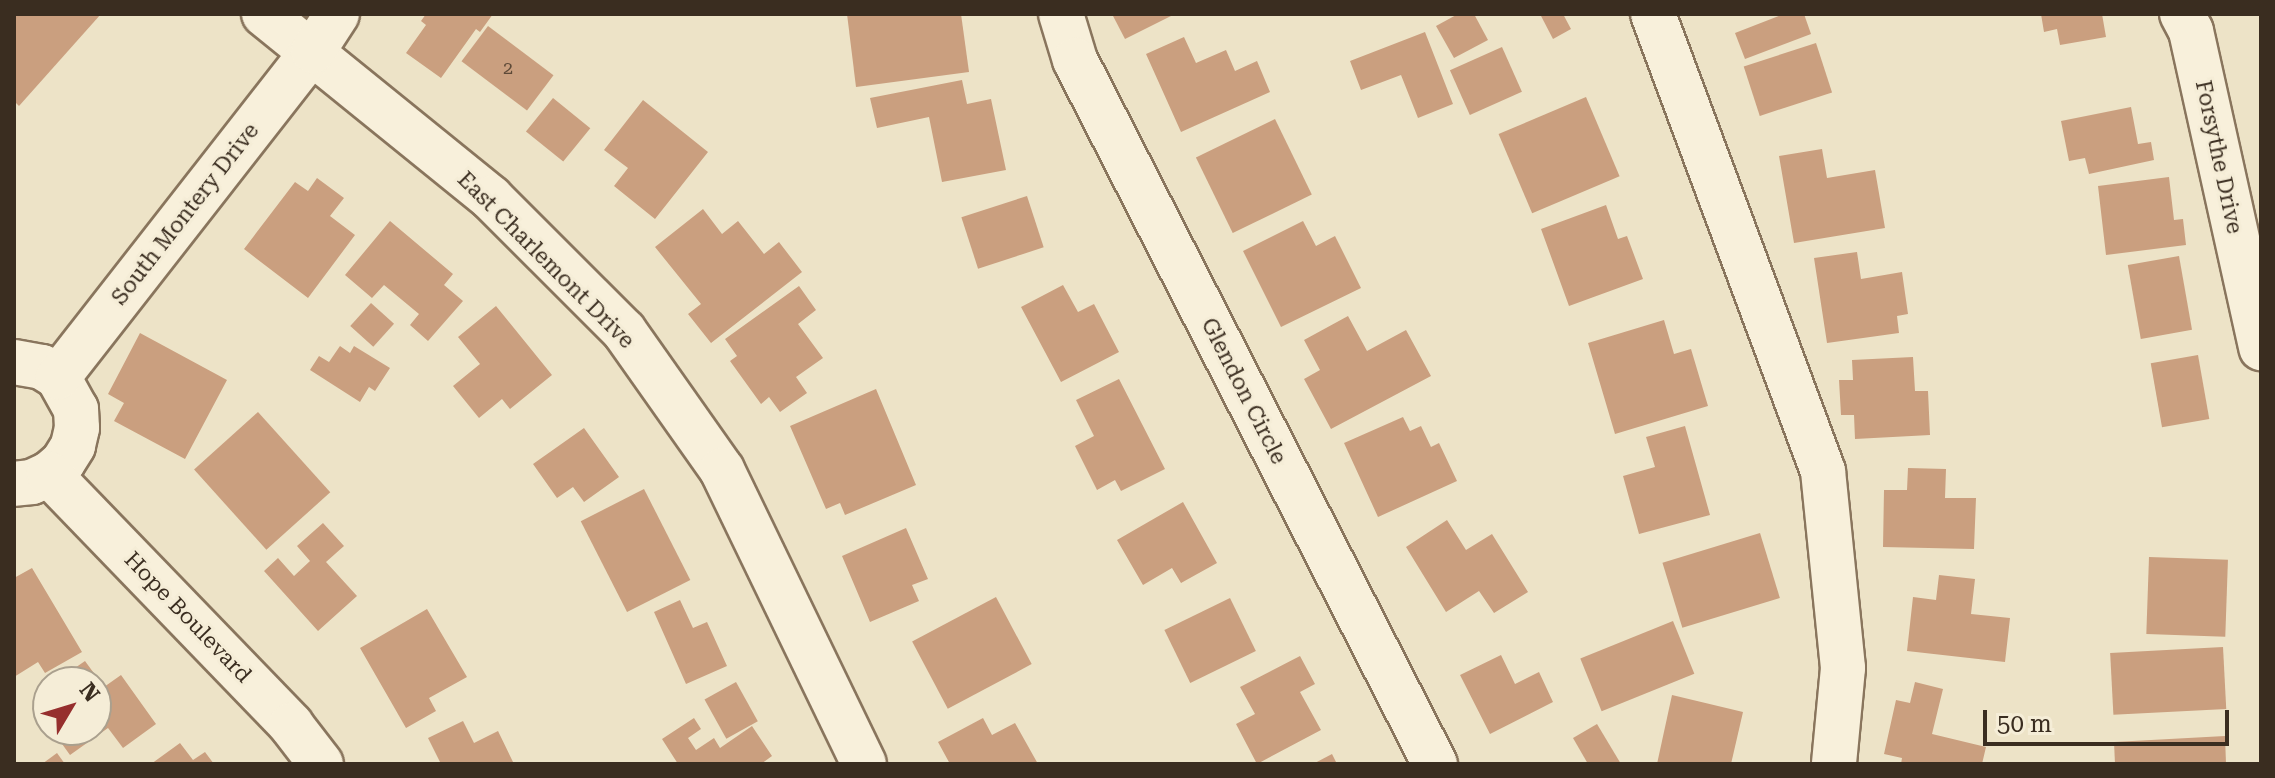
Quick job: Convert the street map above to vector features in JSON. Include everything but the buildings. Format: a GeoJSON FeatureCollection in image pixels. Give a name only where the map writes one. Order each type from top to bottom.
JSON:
{"type":"FeatureCollection","features":[{"type":"Feature","properties":{"kind":"street","name":"East Charlemont Drive"},"geometry":{"type":"LineString","coordinates":[[264,14],[491,198],[624,331],[722,470],[864,764]]}},
{"type":"Feature","properties":{"kind":"street","name":"South Montery Drive"},"geometry":{"type":"LineString","coordinates":[[58,377],[313,51],[337,14]]}},
{"type":"Feature","properties":{"kind":"street","name":"Glendon Circle"},"geometry":{"type":"LineString","coordinates":[[1061,14],[1075,60],[1435,764]]}},
{"type":"Feature","properties":{"kind":"street"},"geometry":{"type":"LineString","coordinates":[[1653,14],[1823,471],[1843,668],[1834,764]]}},
{"type":"Feature","properties":{"kind":"street","name":"Forsythe Drive"},"geometry":{"type":"LineString","coordinates":[[2182,14],[2191,31],[2261,348]]}},
{"type":"Feature","properties":{"kind":"street"},"geometry":{"type":"LineString","coordinates":[[14,362],[42,367],[58,377],[76,409],[77,428],[63,462],[32,479]]}},
{"type":"Feature","properties":{"kind":"street","name":"Hope Boulevard"},"geometry":{"type":"LineString","coordinates":[[32,479],[291,725],[321,764]]}}]}
